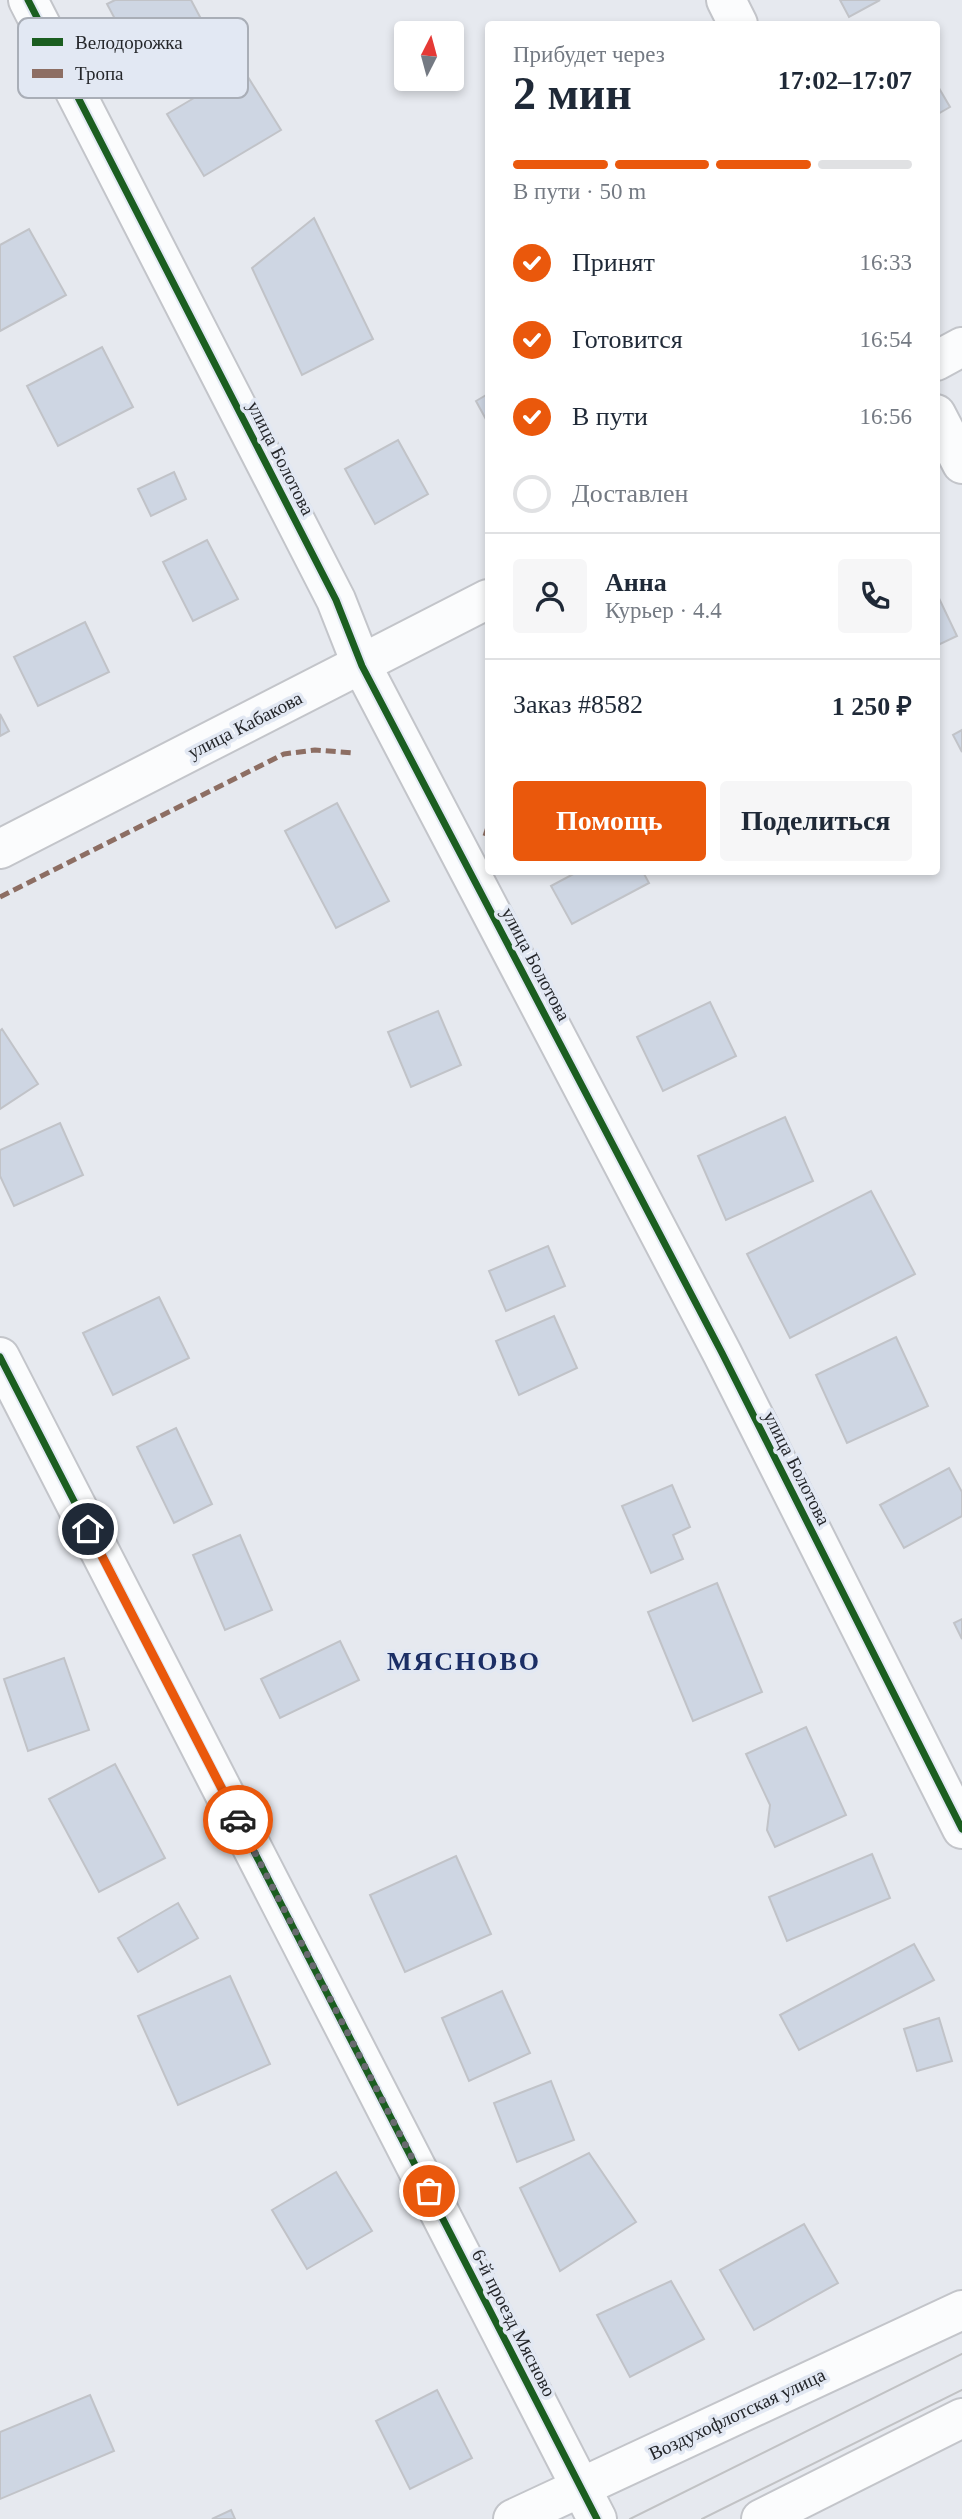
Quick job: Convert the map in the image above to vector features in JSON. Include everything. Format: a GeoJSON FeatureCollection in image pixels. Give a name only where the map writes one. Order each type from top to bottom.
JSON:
{"type":"FeatureCollection","features":[{"type":"Feature","properties":{"kind":"street","name":"улица Болотова"},"geometry":{"type":"LineString","coordinates":[[28,0],[37,18]]}},
{"type":"Feature","properties":{"kind":"street"},"geometry":{"type":"LineString","coordinates":[[726,0],[736,21]]}},
{"type":"Feature","properties":{"kind":"street","name":"улица Болотова"},"geometry":{"type":"LineString","coordinates":[[78,98],[336,600],[362,666],[716,1341],[962,1829]]}},
{"type":"Feature","properties":{"kind":"street"},"geometry":{"type":"LineString","coordinates":[[940,359],[962,347]]}},
{"type":"Feature","properties":{"kind":"street"},"geometry":{"type":"LineString","coordinates":[[940,422],[962,464]]}},
{"type":"Feature","properties":{"kind":"street","name":"улица Кабакова"},"geometry":{"type":"LineString","coordinates":[[0,849],[362,666],[485,601]]}},
{"type":"Feature","properties":{"kind":"street","name":"6-й проезд Мясново"},"geometry":{"type":"LineString","coordinates":[[0,1357],[589,2502]]}},
{"type":"Feature","properties":{"kind":"street","name":"Воздухофлотская улица"},"geometry":{"type":"LineString","coordinates":[[513,2519],[589,2502],[962,2310]]}},
{"type":"Feature","properties":{"kind":"street"},"geometry":{"type":"LineString","coordinates":[[761,2519],[962,2418]]}},
{"type":"Feature","properties":{"kind":"building"},"geometry":{"type":"Polygon","coordinates":[[[115,0],[191,0],[201,18],[114,18],[107,4],[115,0]]]}},
{"type":"Feature","properties":{"kind":"building"},"geometry":{"type":"Polygon","coordinates":[[[840,0],[880,0],[849,17],[840,0]]]}},
{"type":"Feature","properties":{"kind":"building"},"geometry":{"type":"Polygon","coordinates":[[[248,77],[281,130],[204,176],[167,114],[194,98],[248,98],[248,77]]]}},
{"type":"Feature","properties":{"kind":"building"},"geometry":{"type":"Polygon","coordinates":[[[940,90],[950,107],[940,113],[940,90]]]}},
{"type":"Feature","properties":{"kind":"building"},"geometry":{"type":"Polygon","coordinates":[[[314,218],[373,339],[302,375],[252,268],[314,218]]]}},
{"type":"Feature","properties":{"kind":"building"},"geometry":{"type":"Polygon","coordinates":[[[29,229],[66,295],[0,331],[0,245],[29,229]]]}},
{"type":"Feature","properties":{"kind":"building"},"geometry":{"type":"Polygon","coordinates":[[[102,347],[133,407],[58,446],[27,386],[102,347]]]}},
{"type":"Feature","properties":{"kind":"building"},"geometry":{"type":"Polygon","coordinates":[[[485,396],[485,418],[476,401],[485,396]]]}},
{"type":"Feature","properties":{"kind":"building"},"geometry":{"type":"Polygon","coordinates":[[[398,440],[428,494],[375,524],[345,469],[398,440]]]}},
{"type":"Feature","properties":{"kind":"building"},"geometry":{"type":"Polygon","coordinates":[[[174,472],[186,499],[151,516],[138,489],[174,472]]]}},
{"type":"Feature","properties":{"kind":"building"},"geometry":{"type":"Polygon","coordinates":[[[207,540],[238,599],[193,621],[163,562],[207,540]]]}},
{"type":"Feature","properties":{"kind":"building"},"geometry":{"type":"Polygon","coordinates":[[[940,600],[957,636],[940,644],[940,600]]]}},
{"type":"Feature","properties":{"kind":"building"},"geometry":{"type":"Polygon","coordinates":[[[85,622],[109,672],[38,706],[14,657],[85,622]]]}},
{"type":"Feature","properties":{"kind":"building"},"geometry":{"type":"Polygon","coordinates":[[[0,714],[9,731],[0,736],[0,714]]]}},
{"type":"Feature","properties":{"kind":"building"},"geometry":{"type":"Polygon","coordinates":[[[962,730],[962,752],[953,735],[962,730]]]}},
{"type":"Feature","properties":{"kind":"building"},"geometry":{"type":"Polygon","coordinates":[[[337,803],[389,901],[336,928],[285,831],[337,803]]]}},
{"type":"Feature","properties":{"kind":"building"},"geometry":{"type":"Polygon","coordinates":[[[571,875],[645,875],[649,883],[572,924],[551,886],[571,875]]]}},
{"type":"Feature","properties":{"kind":"building"},"geometry":{"type":"Polygon","coordinates":[[[710,1002],[736,1056],[663,1091],[637,1037],[710,1002]]]}},
{"type":"Feature","properties":{"kind":"building"},"geometry":{"type":"Polygon","coordinates":[[[438,1011],[461,1065],[411,1087],[388,1032],[438,1011]]]}},
{"type":"Feature","properties":{"kind":"building"},"geometry":{"type":"Polygon","coordinates":[[[2,1029],[38,1084],[0,1109],[0,1031],[2,1029]]]}},
{"type":"Feature","properties":{"kind":"building"},"geometry":{"type":"Polygon","coordinates":[[[785,1117],[813,1181],[726,1220],[698,1156],[785,1117]]]}},
{"type":"Feature","properties":{"kind":"building"},"geometry":{"type":"Polygon","coordinates":[[[60,1123],[83,1175],[14,1206],[0,1176],[0,1150],[60,1123]]]}},
{"type":"Feature","properties":{"kind":"building"},"geometry":{"type":"Polygon","coordinates":[[[871,1191],[915,1274],[790,1338],[747,1254],[871,1191]]]}},
{"type":"Feature","properties":{"kind":"building"},"geometry":{"type":"Polygon","coordinates":[[[548,1246],[565,1286],[506,1311],[489,1271],[548,1246]]]}},
{"type":"Feature","properties":{"kind":"building"},"geometry":{"type":"Polygon","coordinates":[[[159,1297],[189,1358],[113,1395],[83,1333],[159,1297]]]}},
{"type":"Feature","properties":{"kind":"building"},"geometry":{"type":"Polygon","coordinates":[[[554,1316],[577,1368],[519,1395],[496,1341],[554,1316]]]}},
{"type":"Feature","properties":{"kind":"building"},"geometry":{"type":"Polygon","coordinates":[[[896,1337],[928,1406],[847,1443],[816,1375],[896,1337]]]}},
{"type":"Feature","properties":{"kind":"building"},"geometry":{"type":"Polygon","coordinates":[[[176,1428],[212,1504],[174,1523],[137,1447],[176,1428]]]}},
{"type":"Feature","properties":{"kind":"building"},"geometry":{"type":"Polygon","coordinates":[[[949,1468],[962,1492],[962,1516],[904,1548],[880,1505],[949,1468]]]}},
{"type":"Feature","properties":{"kind":"building"},"geometry":{"type":"Polygon","coordinates":[[[672,1485],[690,1527],[673,1535],[683,1559],[651,1573],[622,1506],[672,1485]]]}},
{"type":"Feature","properties":{"kind":"building"},"geometry":{"type":"Polygon","coordinates":[[[240,1535],[272,1610],[225,1630],[193,1555],[240,1535]]]}},
{"type":"Feature","properties":{"kind":"building"},"geometry":{"type":"Polygon","coordinates":[[[717,1583],[762,1692],[693,1721],[648,1612],[717,1583]]]}},
{"type":"Feature","properties":{"kind":"building"},"geometry":{"type":"Polygon","coordinates":[[[962,1619],[962,1639],[954,1623],[962,1619]]]}},
{"type":"Feature","properties":{"kind":"building"},"geometry":{"type":"Polygon","coordinates":[[[340,1641],[359,1680],[280,1718],[261,1679],[340,1641]]]}},
{"type":"Feature","properties":{"kind":"building"},"geometry":{"type":"Polygon","coordinates":[[[64,1658],[89,1730],[28,1751],[4,1679],[64,1658]]]}},
{"type":"Feature","properties":{"kind":"building"},"geometry":{"type":"Polygon","coordinates":[[[806,1727],[846,1815],[775,1847],[767,1830],[770,1805],[746,1754],[806,1727]]]}},
{"type":"Feature","properties":{"kind":"building"},"geometry":{"type":"Polygon","coordinates":[[[115,1764],[165,1858],[99,1892],[49,1799],[115,1764]]]}},
{"type":"Feature","properties":{"kind":"building"},"geometry":{"type":"Polygon","coordinates":[[[872,1854],[890,1898],[787,1941],[769,1897],[872,1854]]]}},
{"type":"Feature","properties":{"kind":"building"},"geometry":{"type":"Polygon","coordinates":[[[456,1856],[491,1934],[405,1972],[370,1895],[456,1856]]]}},
{"type":"Feature","properties":{"kind":"building"},"geometry":{"type":"Polygon","coordinates":[[[178,1903],[198,1938],[138,1972],[118,1938],[178,1903]]]}},
{"type":"Feature","properties":{"kind":"building"},"geometry":{"type":"Polygon","coordinates":[[[914,1944],[934,1980],[799,2050],[780,2015],[914,1944]]]}},
{"type":"Feature","properties":{"kind":"building"},"geometry":{"type":"Polygon","coordinates":[[[230,1976],[270,2064],[178,2105],[138,2016],[230,1976]]]}},
{"type":"Feature","properties":{"kind":"building"},"geometry":{"type":"Polygon","coordinates":[[[502,1991],[530,2053],[469,2081],[442,2018],[502,1991]]]}},
{"type":"Feature","properties":{"kind":"building"},"geometry":{"type":"Polygon","coordinates":[[[939,2018],[952,2061],[917,2071],[904,2029],[939,2018]]]}},
{"type":"Feature","properties":{"kind":"building"},"geometry":{"type":"Polygon","coordinates":[[[551,2081],[574,2140],[517,2162],[494,2103],[551,2081]]]}},
{"type":"Feature","properties":{"kind":"building"},"geometry":{"type":"Polygon","coordinates":[[[589,2153],[636,2222],[560,2271],[520,2188],[589,2153]]]}},
{"type":"Feature","properties":{"kind":"building"},"geometry":{"type":"Polygon","coordinates":[[[336,2172],[372,2231],[307,2269],[272,2210],[336,2172]]]}},
{"type":"Feature","properties":{"kind":"building"},"geometry":{"type":"Polygon","coordinates":[[[804,2224],[838,2283],[754,2330],[720,2270],[804,2224]]]}},
{"type":"Feature","properties":{"kind":"building"},"geometry":{"type":"Polygon","coordinates":[[[671,2281],[704,2339],[630,2377],[597,2315],[671,2281]]]}},
{"type":"Feature","properties":{"kind":"building"},"geometry":{"type":"Polygon","coordinates":[[[437,2390],[472,2458],[410,2489],[376,2421],[437,2390]]]}},
{"type":"Feature","properties":{"kind":"building"},"geometry":{"type":"Polygon","coordinates":[[[90,2395],[114,2451],[0,2499],[0,2432],[90,2395]]]}},
{"type":"Feature","properties":{"kind":"building"},"geometry":{"type":"Polygon","coordinates":[[[231,2510],[235,2519],[212,2519],[231,2510]]]}},
{"type":"Feature","properties":{"kind":"tram line"},"geometry":{"type":"LineString","coordinates":[[630,2519],[962,2354]]}},
{"type":"Feature","properties":{"kind":"tram line"},"geometry":{"type":"LineString","coordinates":[[702,2519],[962,2390]]}},
{"type":"Feature","properties":{"kind":"marked path"},"geometry":{"type":"LineString","coordinates":[[0,897],[284,754],[315,750],[355,753]]}},
{"type":"Feature","properties":{"kind":"cycle path"},"geometry":{"type":"LineString","coordinates":[[28,0],[37,18]]}},
{"type":"Feature","properties":{"kind":"cycle path"},"geometry":{"type":"LineString","coordinates":[[78,98],[336,600],[362,666],[722,1353],[962,1829]]}},
{"type":"Feature","properties":{"kind":"cycle path"},"geometry":{"type":"LineString","coordinates":[[0,1357],[597,2519]]}},
{"type":"Feature","properties":{"kind":"way so far"},"geometry":{"type":"LineString","coordinates":[[238,1820],[429,2191]]}},
{"type":"Feature","properties":{"kind":"district","name":"МЯСНОВО"},"geometry":{"type":"Point","coordinates":[464,1661]}},
{"type":"Feature","properties":{"kind":"route"},"geometry":{"type":"LineString","coordinates":[[88,1529],[238,1820]]}}]}
